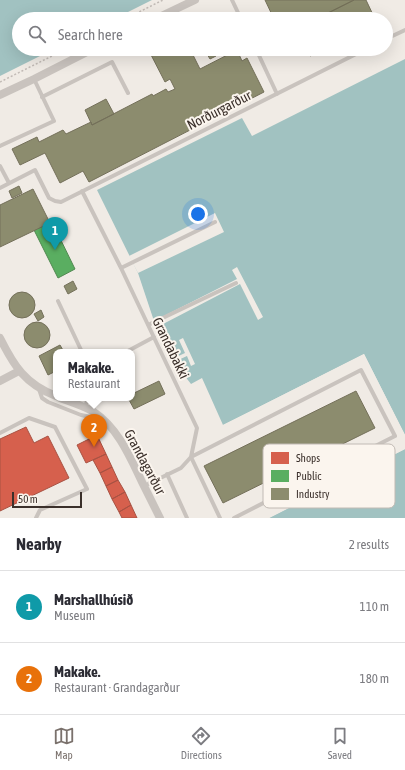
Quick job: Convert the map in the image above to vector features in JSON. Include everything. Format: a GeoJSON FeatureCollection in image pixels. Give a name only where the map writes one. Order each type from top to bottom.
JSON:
{"type":"FeatureCollection","features":[{"type":"Feature","properties":{"kind":"street"},"geometry":{"type":"LineString","coordinates":[[169,12],[194,0]]}},
{"type":"Feature","properties":{"kind":"street"},"geometry":{"type":"LineString","coordinates":[[0,95],[79,56]]}},
{"type":"Feature","properties":{"kind":"street"},"geometry":{"type":"LineString","coordinates":[[0,338],[19,371],[32,384],[53,395]]}},
{"type":"Feature","properties":{"kind":"street"},"geometry":{"type":"LineString","coordinates":[[0,381],[19,371]]}},
{"type":"Feature","properties":{"kind":"street","name":"Grandagarður"},"geometry":{"type":"LineString","coordinates":[[68,401],[85,407],[101,417],[112,429],[122,444],[160,518]]}},
{"type":"Feature","properties":{"kind":"lane"},"geometry":{"type":"LineString","coordinates":[[232,0],[238,12]]}},
{"type":"Feature","properties":{"kind":"lane"},"geometry":{"type":"LineString","coordinates":[[393,36],[405,30]]}},
{"type":"Feature","properties":{"kind":"lane"},"geometry":{"type":"LineString","coordinates":[[259,56],[277,94]]}},
{"type":"Feature","properties":{"kind":"lane","name":"Norðurgarður"},"geometry":{"type":"LineString","coordinates":[[9,183],[35,170],[47,196],[52,200],[61,202],[352,56]]}},
{"type":"Feature","properties":{"kind":"lane"},"geometry":{"type":"LineString","coordinates":[[42,97],[112,62],[128,93]]}},
{"type":"Feature","properties":{"kind":"lane"},"geometry":{"type":"LineString","coordinates":[[0,146],[54,121],[34,79]]}},
{"type":"Feature","properties":{"kind":"lane"},"geometry":{"type":"LineString","coordinates":[[0,166],[9,183],[0,188]]}},
{"type":"Feature","properties":{"kind":"lane","name":"Grandabakki"},"geometry":{"type":"LineString","coordinates":[[82,191],[121,268],[197,428],[191,457]]}},
{"type":"Feature","properties":{"kind":"lane"},"geometry":{"type":"LineString","coordinates":[[121,268],[215,222]]}},
{"type":"Feature","properties":{"kind":"lane"},"geometry":{"type":"LineString","coordinates":[[148,325],[236,283]]}},
{"type":"Feature","properties":{"kind":"lane"},"geometry":{"type":"LineString","coordinates":[[58,301],[81,349]]}},
{"type":"Feature","properties":{"kind":"lane"},"geometry":{"type":"LineString","coordinates":[[132,349],[154,337]]}},
{"type":"Feature","properties":{"kind":"lane"},"geometry":{"type":"LineString","coordinates":[[144,486],[181,468],[191,457],[361,370],[395,436],[379,444]]}},
{"type":"Feature","properties":{"kind":"lane"},"geometry":{"type":"LineString","coordinates":[[39,388],[42,398],[48,402],[81,415],[101,417]]}},
{"type":"Feature","properties":{"kind":"lane"},"geometry":{"type":"LineString","coordinates":[[85,407],[87,401]]}},
{"type":"Feature","properties":{"kind":"lane"},"geometry":{"type":"LineString","coordinates":[[0,433],[30,418],[55,427],[87,489],[40,510],[36,518]]}},
{"type":"Feature","properties":{"kind":"lane"},"geometry":{"type":"LineString","coordinates":[[191,457],[220,518]]}},
{"type":"Feature","properties":{"kind":"lane"},"geometry":{"type":"LineString","coordinates":[[167,474],[187,518]]}},
{"type":"Feature","properties":{"kind":"lane"},"geometry":{"type":"LineString","coordinates":[[234,518],[263,503]]}},
{"type":"Feature","properties":{"kind":"path"},"geometry":{"type":"LineString","coordinates":[[139,12],[163,0]]}},
{"type":"Feature","properties":{"kind":"path"},"geometry":{"type":"LineString","coordinates":[[0,82],[52,56]]}},
{"type":"Feature","properties":{"kind":"water"},"geometry":{"type":"Polygon","coordinates":[[[0,0],[152,0],[128,12],[12,12],[12,56],[40,56],[0,76],[0,0]]]}},
{"type":"Feature","properties":{"kind":"water"},"geometry":{"type":"Polygon","coordinates":[[[405,59],[405,435],[364,354],[223,425],[202,378],[191,384],[174,362],[154,321],[138,273],[97,190],[242,118],[252,136],[405,59]]]}},
{"type":"Feature","properties":{"kind":"water"},"geometry":{"type":"Polygon","coordinates":[[[405,449],[405,518],[269,518],[289,508],[395,508],[395,454],[405,449]]]}},
{"type":"Feature","properties":{"kind":"pier"},"geometry":{"type":"Polygon","coordinates":[[[215,213],[224,232],[138,273],[129,256],[215,213]]]}},
{"type":"Feature","properties":{"kind":"pier"},"geometry":{"type":"Polygon","coordinates":[[[237,267],[263,317],[258,320],[240,284],[165,323],[163,320],[155,324],[154,321],[237,279],[232,270],[237,267]]]}},
{"type":"Feature","properties":{"kind":"pier"},"geometry":{"type":"Polygon","coordinates":[[[183,338],[195,364],[191,366],[187,356],[174,362],[172,359],[185,353],[179,340],[183,338]]]}},
{"type":"Feature","properties":{"kind":"pier"},"geometry":{"type":"Polygon","coordinates":[[[364,354],[405,437],[403,436],[363,356],[224,427],[223,425],[364,354]]]}},
{"type":"Feature","properties":{"kind":"pier"},"geometry":{"type":"Polygon","coordinates":[[[405,447],[405,449],[395,454],[395,452],[405,447]]]}},
{"type":"Feature","properties":{"kind":"pier"},"geometry":{"type":"Polygon","coordinates":[[[284,508],[289,508],[267,518],[268,516],[284,508]]]}},
{"type":"Feature","properties":{"kind":"building: Shops"},"geometry":{"type":"Polygon","coordinates":[[[26,427],[34,443],[48,436],[69,478],[0,511],[0,439],[26,427]]]}},
{"type":"Feature","properties":{"kind":"building: Shops"},"geometry":{"type":"Polygon","coordinates":[[[97,435],[106,454],[86,463],[77,445],[97,435]]]}},
{"type":"Feature","properties":{"kind":"building: Shops"},"geometry":{"type":"Polygon","coordinates":[[[106,454],[112,467],[100,473],[93,460],[106,454]]]}},
{"type":"Feature","properties":{"kind":"building: Shops"},"geometry":{"type":"Polygon","coordinates":[[[112,467],[118,480],[106,486],[100,473],[112,467]]]}},
{"type":"Feature","properties":{"kind":"building: Shops"},"geometry":{"type":"Polygon","coordinates":[[[118,480],[125,492],[112,499],[106,486],[118,480]]]}},
{"type":"Feature","properties":{"kind":"building: Shops"},"geometry":{"type":"Polygon","coordinates":[[[125,492],[131,505],[119,512],[112,499],[125,492]]]}},
{"type":"Feature","properties":{"kind":"building: Shops"},"geometry":{"type":"Polygon","coordinates":[[[131,505],[137,518],[122,518],[119,512],[131,505]]]}},
{"type":"Feature","properties":{"kind":"building: Public"},"geometry":{"type":"Polygon","coordinates":[[[52,222],[75,269],[58,278],[34,230],[52,222]]]}},
{"type":"Feature","properties":{"kind":"building: Industry"},"geometry":{"type":"Polygon","coordinates":[[[265,0],[354,0],[330,12],[271,12],[265,0]]]}},
{"type":"Feature","properties":{"kind":"building: Industry"},"geometry":{"type":"Polygon","coordinates":[[[354,0],[366,0],[372,12],[330,12],[354,0]]]}},
{"type":"Feature","properties":{"kind":"building: Industry"},"geometry":{"type":"Polygon","coordinates":[[[152,56],[194,56],[200,69],[225,56],[240,56],[242,61],[247,58],[264,92],[89,182],[83,171],[60,183],[45,153],[20,165],[12,149],[37,137],[39,142],[63,130],[66,134],[91,122],[92,125],[152,94],[153,96],[166,89],[168,92],[175,89],[170,79],[165,82],[152,56]]]}},
{"type":"Feature","properties":{"kind":"building: Industry"},"geometry":{"type":"Polygon","coordinates":[[[208,56],[216,56],[210,59],[208,56]]]}},
{"type":"Feature","properties":{"kind":"building: Industry"},"geometry":{"type":"Polygon","coordinates":[[[106,99],[114,114],[92,125],[85,110],[106,99]]]}},
{"type":"Feature","properties":{"kind":"building: Industry"},"geometry":{"type":"Polygon","coordinates":[[[19,186],[22,193],[12,198],[9,191],[19,186]]]}},
{"type":"Feature","properties":{"kind":"building: Industry"},"geometry":{"type":"Polygon","coordinates":[[[33,189],[50,223],[0,247],[0,205],[33,189]]]}},
{"type":"Feature","properties":{"kind":"building: Industry"},"geometry":{"type":"Polygon","coordinates":[[[73,281],[77,289],[68,294],[64,286],[73,281]]]}},
{"type":"Feature","properties":{"kind":"building: Industry"},"geometry":{"type":"Polygon","coordinates":[[[22,292],[31,296],[35,305],[31,314],[22,318],[13,314],[9,305],[13,296],[22,292]]]}},
{"type":"Feature","properties":{"kind":"building: Industry"},"geometry":{"type":"Polygon","coordinates":[[[41,310],[44,317],[38,321],[34,314],[41,310]]]}},
{"type":"Feature","properties":{"kind":"building: Industry"},"geometry":{"type":"Polygon","coordinates":[[[37,322],[46,326],[50,335],[46,344],[37,348],[28,344],[24,335],[28,326],[37,322]]]}},
{"type":"Feature","properties":{"kind":"building: Industry"},"geometry":{"type":"Polygon","coordinates":[[[60,345],[62,349],[53,349],[53,372],[48,375],[39,356],[60,345]]]}},
{"type":"Feature","properties":{"kind":"building: Industry"},"geometry":{"type":"Polygon","coordinates":[[[159,381],[165,394],[134,409],[130,401],[135,401],[135,393],[159,381]]]}},
{"type":"Feature","properties":{"kind":"building: Industry"},"geometry":{"type":"Polygon","coordinates":[[[356,391],[375,428],[343,444],[263,444],[263,483],[223,503],[204,466],[356,391]]]}},
{"type":"Feature","properties":{"kind":"place","name":"Marshallhúsið"},"geometry":{"type":"Point","coordinates":[55,250]}},
{"type":"Feature","properties":{"kind":"place","name":"Makake."},"geometry":{"type":"Point","coordinates":[94,447]}}]}
